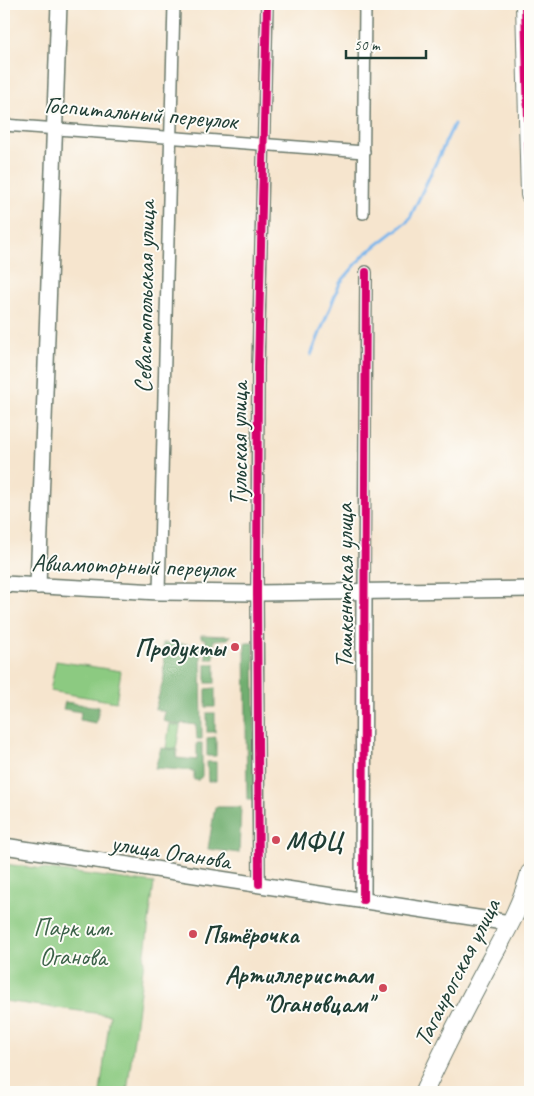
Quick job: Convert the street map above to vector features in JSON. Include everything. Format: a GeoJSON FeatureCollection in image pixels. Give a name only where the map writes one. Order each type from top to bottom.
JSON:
{"type":"FeatureCollection","features":[{"type":"Feature","properties":{"kind":"main road"},"geometry":{"type":"LineString","coordinates":[[525,4],[530,195]]}},
{"type":"Feature","properties":{"kind":"main road","name":"Таганрогская улица"},"geometry":{"type":"LineString","coordinates":[[436,1092],[516,924],[530,873]]}},
{"type":"Feature","properties":{"kind":"main road","name":"Таганрогская улица"},"geometry":{"type":"LineString","coordinates":[[424,1092],[438,1061],[516,924],[530,905]]}},
{"type":"Feature","properties":{"kind":"street"},"geometry":{"type":"LineString","coordinates":[[38,586],[59,4]]}},
{"type":"Feature","properties":{"kind":"street","name":"Севастопольская улица"},"geometry":{"type":"LineString","coordinates":[[159,592],[174,4]]}},
{"type":"Feature","properties":{"kind":"street","name":"Тульская улица"},"geometry":{"type":"LineString","coordinates":[[259,884],[257,593],[262,145],[267,4]]}},
{"type":"Feature","properties":{"kind":"street"},"geometry":{"type":"LineString","coordinates":[[363,213],[365,4]]}},
{"type":"Feature","properties":{"kind":"street","name":"Госпитальный переулок"},"geometry":{"type":"LineString","coordinates":[[4,124],[364,152]]}},
{"type":"Feature","properties":{"kind":"street","name":"Ташкентская улица"},"geometry":{"type":"LineString","coordinates":[[363,900],[366,272]]}},
{"type":"Feature","properties":{"kind":"street","name":"Авиамоторный переулок"},"geometry":{"type":"LineString","coordinates":[[4,584],[159,592],[257,593],[364,593],[530,589]]}},
{"type":"Feature","properties":{"kind":"street","name":"улица Оганова"},"geometry":{"type":"LineString","coordinates":[[4,846],[516,924]]}},
{"type":"Feature","properties":{"kind":"green space"},"geometry":{"type":"Polygon","coordinates":[[[201,635],[231,636],[228,639],[214,640],[214,659],[206,659],[206,639],[201,638],[201,635]]]}},
{"type":"Feature","properties":{"kind":"green space"},"geometry":{"type":"Polygon","coordinates":[[[163,643],[201,645],[202,739],[197,739],[196,725],[182,723],[181,725],[163,721],[165,712],[155,709],[164,677],[163,643]]]}},
{"type":"Feature","properties":{"kind":"green space"},"geometry":{"type":"Polygon","coordinates":[[[245,643],[254,643],[256,800],[247,800],[245,643]]]}},
{"type":"Feature","properties":{"kind":"green space"},"geometry":{"type":"Polygon","coordinates":[[[56,661],[121,671],[116,702],[50,691],[56,661]]]}},
{"type":"Feature","properties":{"kind":"green space"},"geometry":{"type":"Polygon","coordinates":[[[206,664],[215,664],[215,683],[206,683],[206,664]]]}},
{"type":"Feature","properties":{"kind":"green space"},"geometry":{"type":"Polygon","coordinates":[[[215,688],[215,707],[206,707],[206,689],[215,688]]]}},
{"type":"Feature","properties":{"kind":"green space"},"geometry":{"type":"Polygon","coordinates":[[[65,702],[99,707],[96,723],[80,720],[81,712],[63,709],[65,702]]]}},
{"type":"Feature","properties":{"kind":"green space"},"geometry":{"type":"Polygon","coordinates":[[[207,713],[215,713],[215,732],[207,732],[207,713]]]}},
{"type":"Feature","properties":{"kind":"green space"},"geometry":{"type":"Polygon","coordinates":[[[170,724],[180,726],[176,749],[166,748],[170,724]]]}},
{"type":"Feature","properties":{"kind":"green space"},"geometry":{"type":"Polygon","coordinates":[[[216,737],[216,756],[207,756],[207,738],[216,737]]]}},
{"type":"Feature","properties":{"kind":"green space"},"geometry":{"type":"Polygon","coordinates":[[[197,743],[202,743],[202,776],[199,780],[194,780],[194,771],[155,768],[161,748],[177,750],[176,758],[197,760],[197,743]]]}},
{"type":"Feature","properties":{"kind":"green space"},"geometry":{"type":"Polygon","coordinates":[[[207,762],[216,762],[216,781],[208,781],[207,762]]]}},
{"type":"Feature","properties":{"kind":"green space"},"geometry":{"type":"Polygon","coordinates":[[[215,807],[241,807],[239,853],[208,849],[215,807]]]}},
{"type":"Feature","properties":{"kind":"green space","name":"Парк им. Оганова"},"geometry":{"type":"Polygon","coordinates":[[[4,864],[154,883],[127,1092],[100,1092],[110,1015],[4,1001],[4,864]]]}},
{"type":"Feature","properties":{"kind":"waterway"},"geometry":{"type":"LineString","coordinates":[[311,355],[340,283],[364,255],[409,220],[454,124]]}},
{"type":"Feature","properties":{"kind":"cycle path"},"geometry":{"type":"LineString","coordinates":[[259,884],[258,367],[267,4]]}},
{"type":"Feature","properties":{"kind":"cycle path"},"geometry":{"type":"LineString","coordinates":[[525,4],[530,195]]}},
{"type":"Feature","properties":{"kind":"cycle path"},"geometry":{"type":"LineString","coordinates":[[363,900],[366,272]]}},
{"type":"Feature","properties":{"kind":"place","name":"Продукты"},"geometry":{"type":"Point","coordinates":[235,647]}},
{"type":"Feature","properties":{"kind":"place","name":"МФЦ"},"geometry":{"type":"Point","coordinates":[276,840]}},
{"type":"Feature","properties":{"kind":"place","name":"Пятёрочка"},"geometry":{"type":"Point","coordinates":[193,934]}},
{"type":"Feature","properties":{"kind":"place","name":"Артиллеристам \"Огановцам\""},"geometry":{"type":"Point","coordinates":[383,988]}}]}
